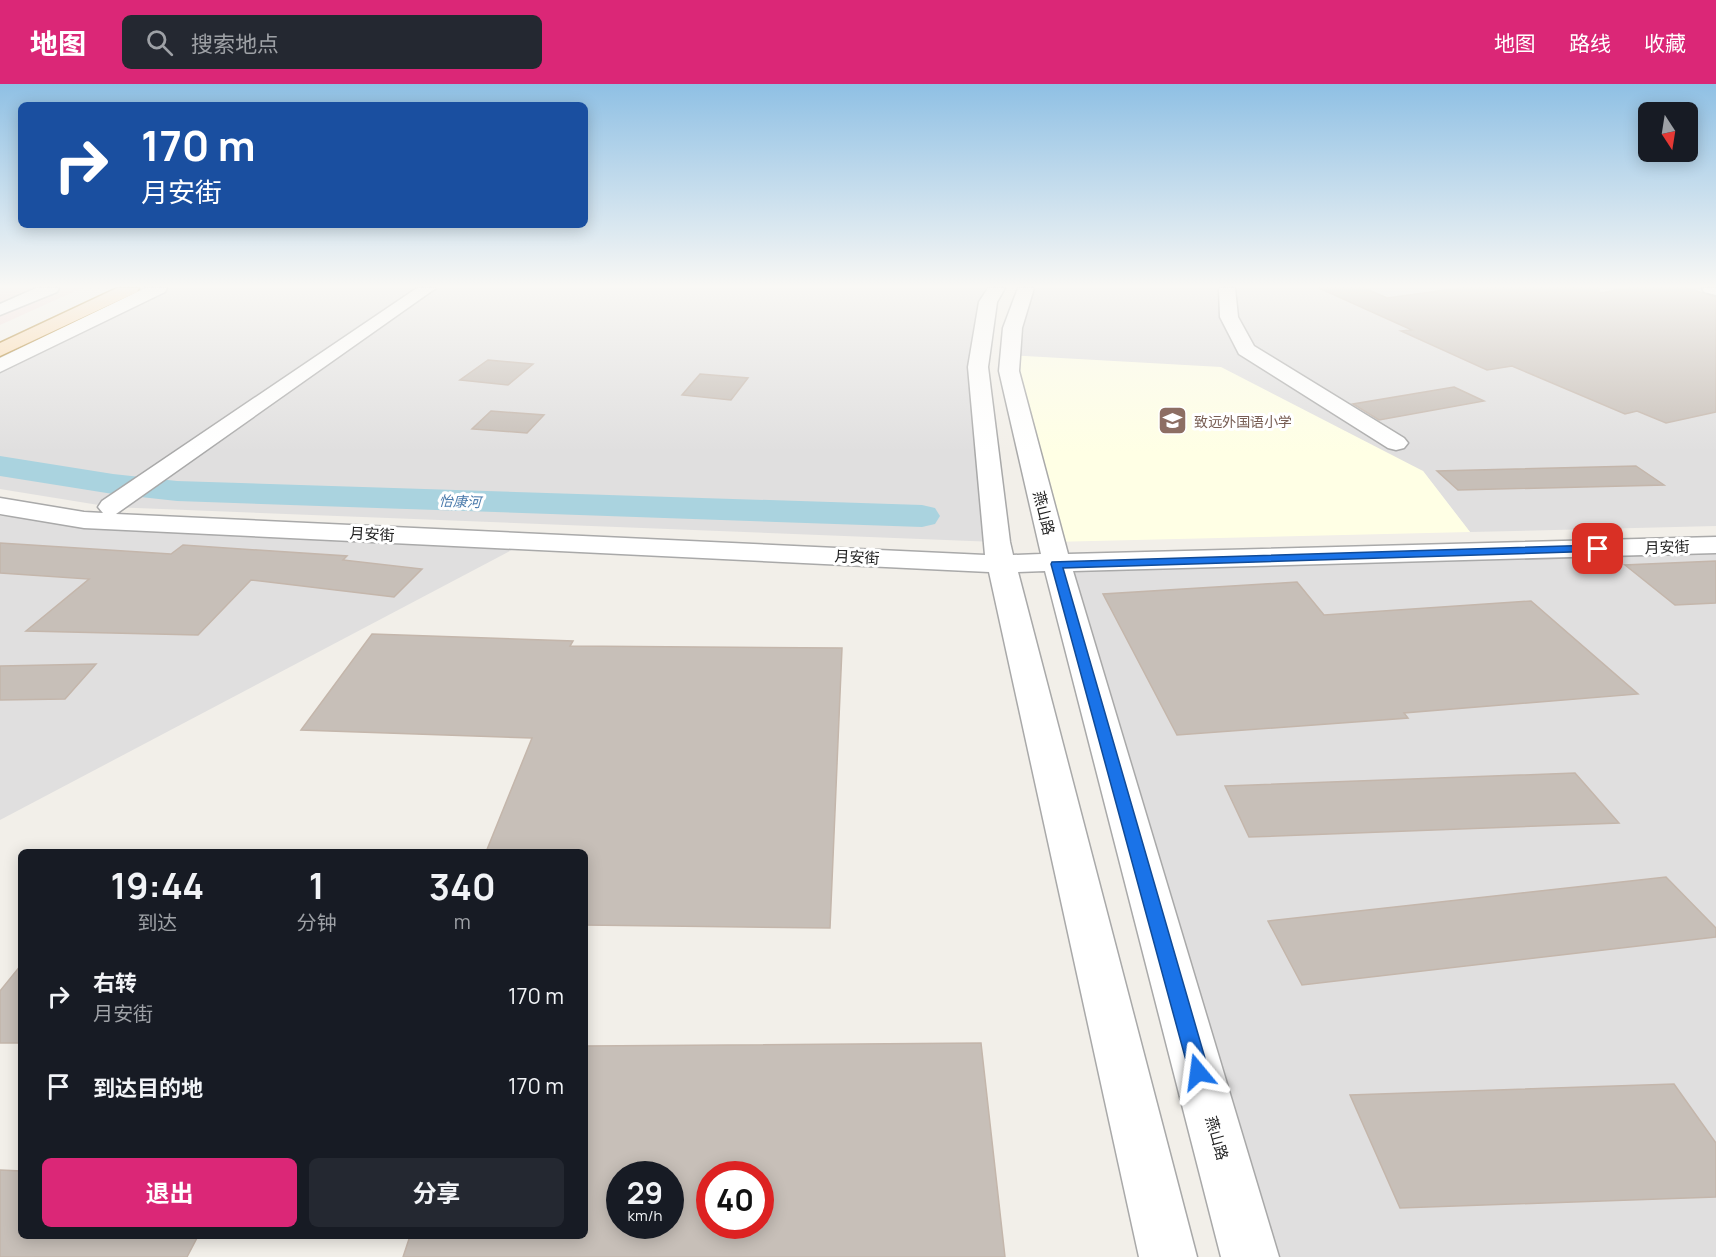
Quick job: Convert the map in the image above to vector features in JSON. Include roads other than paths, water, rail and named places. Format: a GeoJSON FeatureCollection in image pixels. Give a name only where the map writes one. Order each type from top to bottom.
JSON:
{"type":"FeatureCollection","features":[{"type":"Feature","properties":{"kind":"main road"},"geometry":{"type":"LineString","coordinates":[[0,350],[15,343]]}},
{"type":"Feature","properties":{"kind":"street"},"geometry":{"type":"LineString","coordinates":[[0,366],[47,343]]}},
{"type":"Feature","properties":{"kind":"street"},"geometry":{"type":"LineString","coordinates":[[111,506],[349,343]]}},
{"type":"Feature","properties":{"kind":"street"},"geometry":{"type":"LineString","coordinates":[[982,343],[978,367],[999,553],[1168,1257]]}},
{"type":"Feature","properties":{"kind":"street","name":"燕山路"},"geometry":{"type":"LineString","coordinates":[[1011,343],[1009,371],[1054,553],[1250,1257]]}},
{"type":"Feature","properties":{"kind":"street"},"geometry":{"type":"LineString","coordinates":[[1242,343],[1246,350],[1396,443]]}},
{"type":"Feature","properties":{"kind":"street"},"geometry":{"type":"LineString","coordinates":[[0,489],[111,506],[999,553]]}},
{"type":"Feature","properties":{"kind":"street","name":"月安街"},"geometry":{"type":"LineString","coordinates":[[0,506],[84,520],[999,553],[1716,545]]}},
{"type":"Feature","properties":{"kind":"street"},"geometry":{"type":"LineString","coordinates":[[1054,553],[1716,526]]}},
{"type":"Feature","properties":{"kind":"waterway","name":"怡康河"},"geometry":{"type":"LineString","coordinates":[[0,466],[113,484],[177,491],[922,516]]}},
{"type":"Feature","properties":{"kind":"place","name":"致远外国语小学"},"geometry":{"type":"Point","coordinates":[1173,421]}}]}
